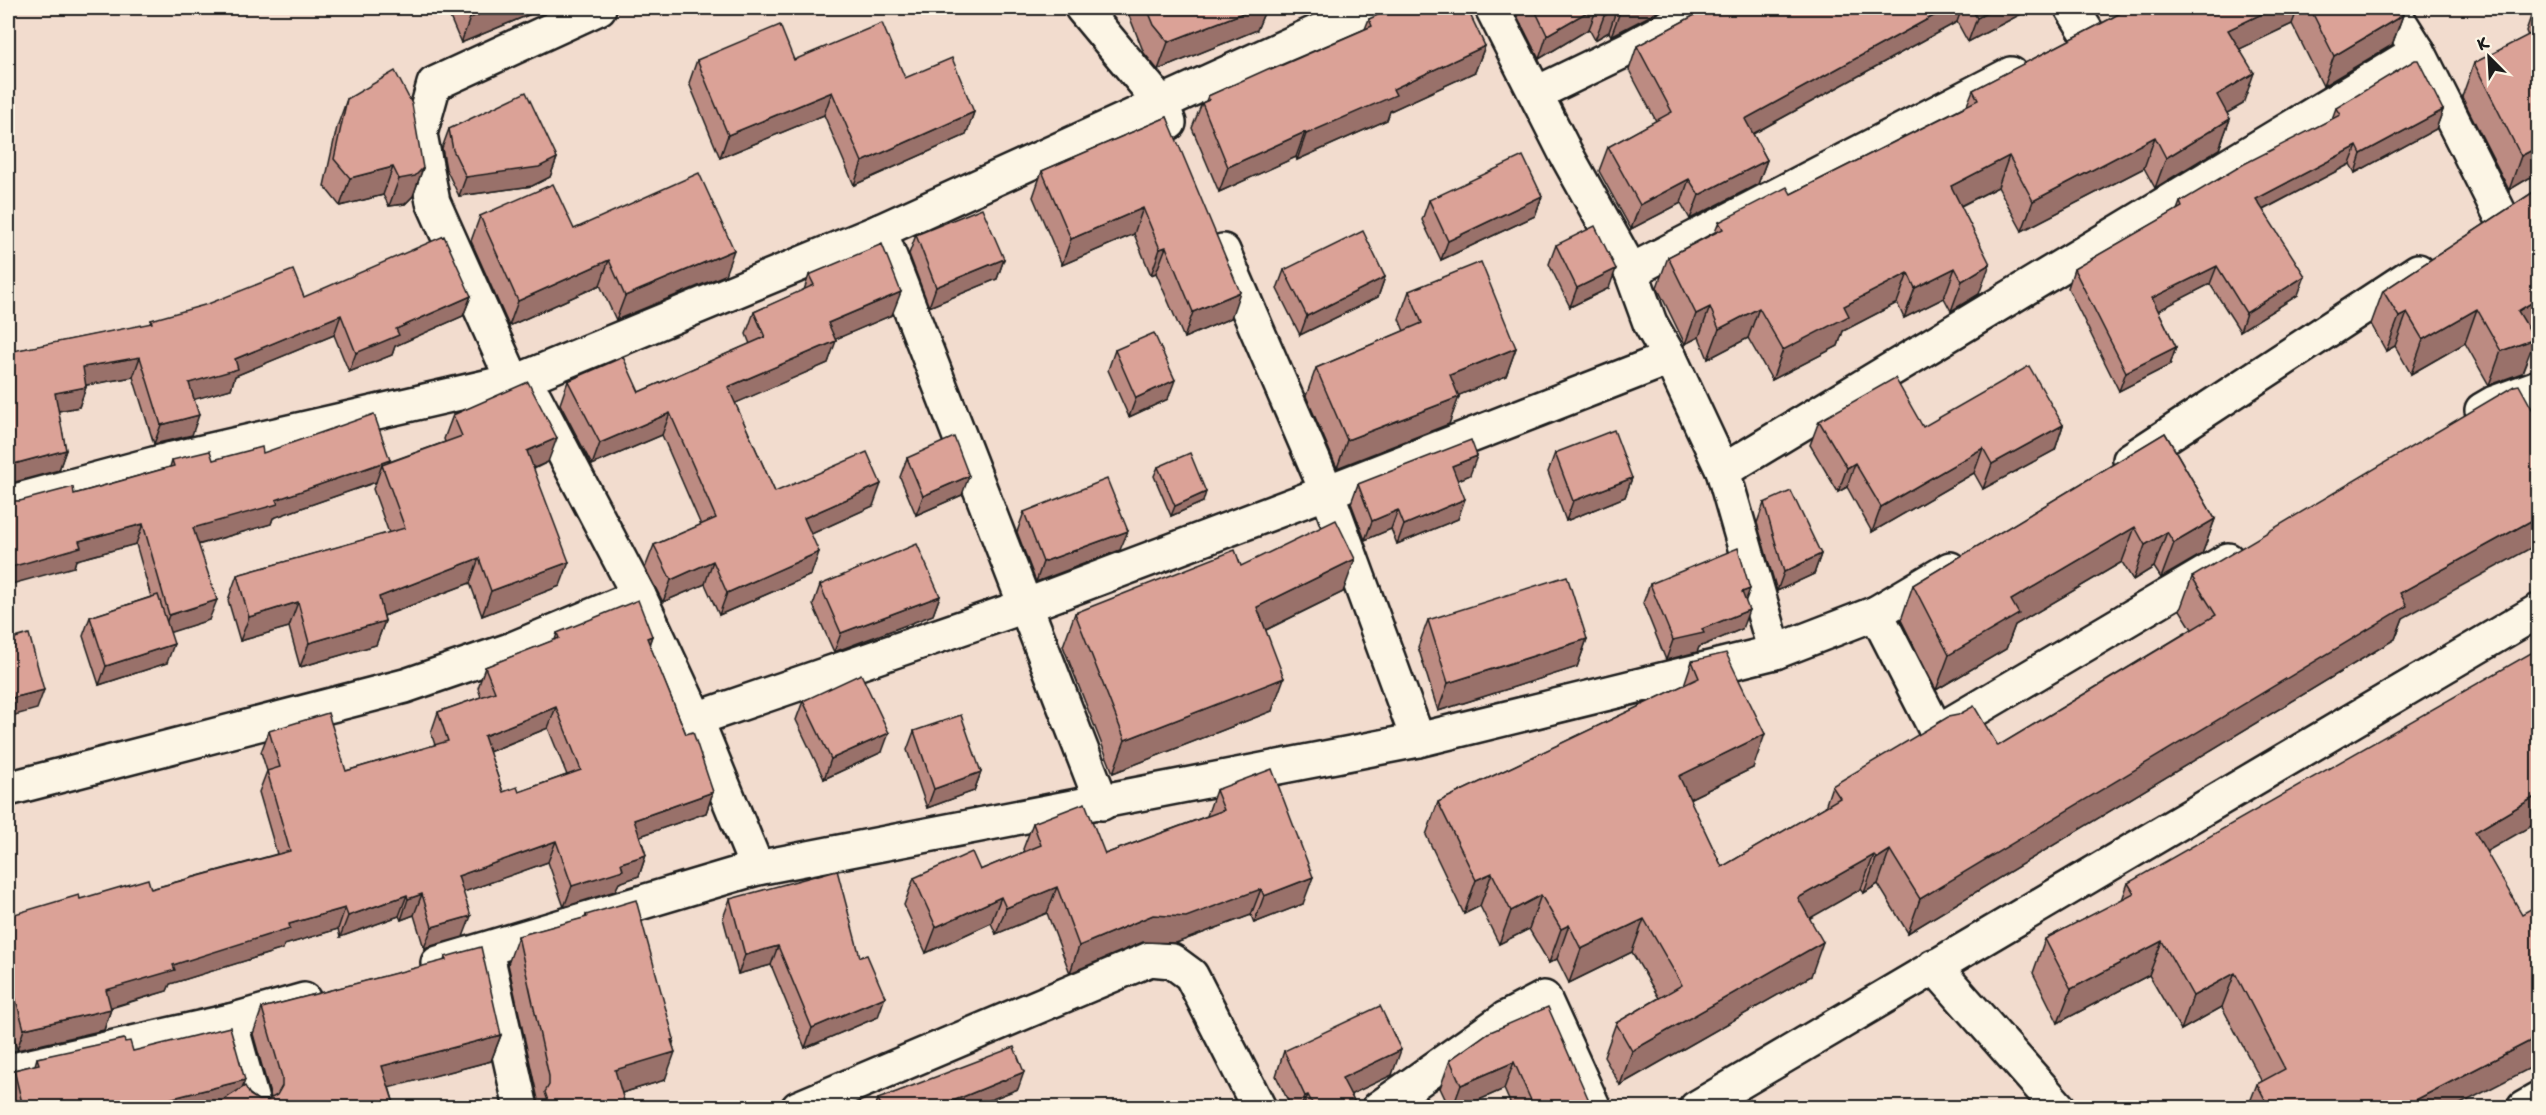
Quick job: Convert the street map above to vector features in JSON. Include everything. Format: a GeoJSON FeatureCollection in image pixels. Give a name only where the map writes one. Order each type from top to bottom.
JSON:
{"type":"FeatureCollection","features":[{"type":"Feature","properties":{"kind":"street"},"geometry":{"type":"LineString","coordinates":[[599,8],[434,84],[420,134],[433,202],[519,379],[639,596],[696,719],[756,868]]}},
{"type":"Feature","properties":{"kind":"street"},"geometry":{"type":"LineString","coordinates":[[1082,8],[1162,104],[1179,147]]}},
{"type":"Feature","properties":{"kind":"street"},"geometry":{"type":"LineString","coordinates":[[8,503],[172,459],[519,379],[880,231],[1370,8]]}},
{"type":"Feature","properties":{"kind":"street"},"geometry":{"type":"LineString","coordinates":[[1492,8],[1566,154],[1631,271],[1650,323],[1670,358],[1723,471],[1776,652]]}},
{"type":"Feature","properties":{"kind":"street"},"geometry":{"type":"LineString","coordinates":[[1537,93],[1630,48],[1704,8]]}},
{"type":"Feature","properties":{"kind":"street"},"geometry":{"type":"LineString","coordinates":[[2391,8],[2418,51],[2501,216]]}},
{"type":"Feature","properties":{"kind":"street"},"geometry":{"type":"LineString","coordinates":[[1723,471],[2418,51]]}},
{"type":"Feature","properties":{"kind":"street"},"geometry":{"type":"LineString","coordinates":[[1631,271],[2035,61]]}},
{"type":"Feature","properties":{"kind":"street"},"geometry":{"type":"LineString","coordinates":[[2471,236],[2529,200]]}},
{"type":"Feature","properties":{"kind":"street"},"geometry":{"type":"LineString","coordinates":[[1211,222],[1328,492],[1418,740]]}},
{"type":"Feature","properties":{"kind":"street"},"geometry":{"type":"LineString","coordinates":[[880,231],[1102,803]]}},
{"type":"Feature","properties":{"kind":"street"},"geometry":{"type":"LineString","coordinates":[[2101,477],[2442,256]]}},
{"type":"Feature","properties":{"kind":"street"},"geometry":{"type":"LineString","coordinates":[[696,719],[1025,606],[1328,492],[1670,358]]}},
{"type":"Feature","properties":{"kind":"street"},"geometry":{"type":"LineString","coordinates":[[2452,427],[2494,403],[2538,387]]}},
{"type":"Feature","properties":{"kind":"street"},"geometry":{"type":"LineString","coordinates":[[1876,613],[1937,732],[2257,543]]}},
{"type":"Feature","properties":{"kind":"street"},"geometry":{"type":"LineString","coordinates":[[408,972],[756,868],[1102,803],[1418,740],[1776,652],[1876,613],[1979,551]]}},
{"type":"Feature","properties":{"kind":"street"},"geometry":{"type":"LineString","coordinates":[[8,789],[405,686],[510,650],[639,596]]}},
{"type":"Feature","properties":{"kind":"street"},"geometry":{"type":"LineString","coordinates":[[1696,1107],[2538,611]]}},
{"type":"Feature","properties":{"kind":"street"},"geometry":{"type":"LineString","coordinates":[[486,950],[521,1107]]}},
{"type":"Feature","properties":{"kind":"street"},"geometry":{"type":"LineString","coordinates":[[798,1107],[1150,959],[1172,961],[1191,975],[1259,1107]]}},
{"type":"Feature","properties":{"kind":"street"},"geometry":{"type":"LineString","coordinates":[[1934,966],[2059,1107]]}},
{"type":"Feature","properties":{"kind":"street"},"geometry":{"type":"LineString","coordinates":[[8,1071],[230,1021],[330,993]]}},
{"type":"Feature","properties":{"kind":"street"},"geometry":{"type":"LineString","coordinates":[[1379,1107],[1506,1018],[1544,998],[1594,1107]]}},
{"type":"Feature","properties":{"kind":"street"},"geometry":{"type":"LineString","coordinates":[[230,1021],[254,1107]]}},
{"type":"Feature","properties":{"kind":"street"},"geometry":{"type":"LineString","coordinates":[[2524,1107],[2538,1100]]}},
{"type":"Feature","properties":{"kind":"building"},"geometry":{"type":"Polygon","coordinates":[[[466,8],[494,8],[470,18],[466,8]]]}},
{"type":"Feature","properties":{"kind":"building"},"geometry":{"type":"Polygon","coordinates":[[[1147,8],[1256,8],[1168,42],[1154,25],[1147,8]]]}},
{"type":"Feature","properties":{"kind":"building"},"geometry":{"type":"Polygon","coordinates":[[[1393,8],[1467,8],[1485,46],[1393,89],[1396,95],[1306,134],[1305,132],[1228,167],[1202,103],[1209,100],[1208,96],[1372,26],[1369,19],[1393,8]]]}},
{"type":"Feature","properties":{"kind":"building"},"geometry":{"type":"Polygon","coordinates":[[[1534,8],[1594,8],[1547,35],[1534,8]]]}},
{"type":"Feature","properties":{"kind":"building"},"geometry":{"type":"Polygon","coordinates":[[[1599,8],[1617,8],[1604,16],[1599,8]]]}},
{"type":"Feature","properties":{"kind":"building"},"geometry":{"type":"Polygon","coordinates":[[[1617,8],[1629,8],[1620,12],[1617,8]]]}},
{"type":"Feature","properties":{"kind":"building"},"geometry":{"type":"Polygon","coordinates":[[[1708,8],[1948,8],[1745,119],[1767,160],[1699,195],[1689,179],[1640,205],[1608,147],[1672,112],[1637,46],[1708,8]]]}},
{"type":"Feature","properties":{"kind":"building"},"geometry":{"type":"Polygon","coordinates":[[[1971,8],[1996,8],[1977,18],[1971,8]]]}},
{"type":"Feature","properties":{"kind":"building"},"geometry":{"type":"Polygon","coordinates":[[[2129,8],[2274,8],[2228,30],[2254,73],[2217,95],[2230,119],[2166,158],[2155,137],[2033,201],[2009,156],[1951,186],[1990,264],[1962,281],[1955,268],[1915,288],[1908,273],[1844,306],[1849,316],[1783,350],[1759,308],[1719,329],[1710,307],[1696,314],[1668,257],[1723,229],[1719,222],[1787,187],[1791,194],[1978,100],[1973,90],[2129,8]]]}},
{"type":"Feature","properties":{"kind":"building"},"geometry":{"type":"Polygon","coordinates":[[[2310,8],[2398,8],[2403,15],[2334,56],[2310,8]]]}},
{"type":"Feature","properties":{"kind":"building"},"geometry":{"type":"Polygon","coordinates":[[[882,23],[905,78],[952,58],[974,112],[862,162],[832,92],[728,135],[697,60],[780,25],[794,60],[882,23]]]}},
{"type":"Feature","properties":{"kind":"building"},"geometry":{"type":"Polygon","coordinates":[[[2538,30],[2538,147],[2521,156],[2474,63],[2538,30]]]}},
{"type":"Feature","properties":{"kind":"building"},"geometry":{"type":"Polygon","coordinates":[[[2418,60],[2443,110],[2361,154],[2357,146],[2256,199],[2305,276],[2246,313],[2217,266],[2152,298],[2176,347],[2126,372],[2074,269],[2182,207],[2180,202],[2244,164],[2340,115],[2336,108],[2418,60]]]}},
{"type":"Feature","properties":{"kind":"building"},"geometry":{"type":"Polygon","coordinates":[[[395,71],[412,104],[423,168],[415,176],[399,179],[393,167],[350,178],[334,159],[347,99],[395,71]]]}},
{"type":"Feature","properties":{"kind":"building"},"geometry":{"type":"Polygon","coordinates":[[[526,92],[557,158],[539,167],[466,177],[453,150],[449,129],[526,92]]]}},
{"type":"Feature","properties":{"kind":"building"},"geometry":{"type":"Polygon","coordinates":[[[1167,117],[1240,292],[1193,312],[1166,247],[1160,249],[1143,208],[1071,239],[1042,171],[1167,117]]]}},
{"type":"Feature","properties":{"kind":"building"},"geometry":{"type":"Polygon","coordinates":[[[1523,156],[1542,196],[1448,241],[1429,200],[1523,156]]]}},
{"type":"Feature","properties":{"kind":"building"},"geometry":{"type":"Polygon","coordinates":[[[699,173],[734,250],[625,296],[609,260],[518,301],[480,216],[553,184],[574,229],[699,173]]]}},
{"type":"Feature","properties":{"kind":"building"},"geometry":{"type":"Polygon","coordinates":[[[2538,189],[2538,299],[2518,311],[2535,339],[2501,351],[2477,309],[2423,340],[2407,313],[2399,317],[2383,291],[2538,189]]]}},
{"type":"Feature","properties":{"kind":"building"},"geometry":{"type":"Polygon","coordinates":[[[982,208],[1004,259],[936,287],[916,235],[982,208]]]}},
{"type":"Feature","properties":{"kind":"building"},"geometry":{"type":"Polygon","coordinates":[[[1595,226],[1616,269],[1577,288],[1556,245],[1595,226]]]}},
{"type":"Feature","properties":{"kind":"building"},"geometry":{"type":"Polygon","coordinates":[[[1363,231],[1385,277],[1307,316],[1284,270],[1363,231]]]}},
{"type":"Feature","properties":{"kind":"building"},"geometry":{"type":"Polygon","coordinates":[[[444,236],[471,296],[396,329],[399,335],[356,353],[341,315],[235,359],[238,369],[189,383],[199,415],[161,425],[140,357],[83,367],[86,387],[55,393],[66,450],[8,467],[8,352],[152,323],[151,320],[208,304],[293,270],[304,297],[444,236]]]}},
{"type":"Feature","properties":{"kind":"building"},"geometry":{"type":"Polygon","coordinates":[[[882,244],[901,292],[828,323],[836,341],[728,387],[775,492],[867,452],[881,484],[804,518],[819,552],[727,593],[713,561],[671,580],[654,545],[716,518],[670,413],[600,443],[568,381],[623,357],[639,392],[765,337],[754,312],[814,285],[809,275],[882,244]]]}},
{"type":"Feature","properties":{"kind":"building"},"geometry":{"type":"Polygon","coordinates":[[[1481,262],[1516,348],[1450,375],[1459,397],[1347,440],[1316,368],[1422,323],[1409,291],[1481,262]]]}},
{"type":"Feature","properties":{"kind":"building"},"geometry":{"type":"Polygon","coordinates":[[[1154,333],[1175,380],[1136,398],[1115,350],[1154,333]]]}},
{"type":"Feature","properties":{"kind":"building"},"geometry":{"type":"Polygon","coordinates":[[[2029,366],[2063,425],[1992,464],[1983,448],[1881,507],[1855,463],[1847,468],[1819,421],[1895,378],[1923,427],[2029,366]]]}},
{"type":"Feature","properties":{"kind":"building"},"geometry":{"type":"Polygon","coordinates":[[[528,382],[557,438],[527,451],[569,562],[491,591],[479,558],[379,597],[385,621],[309,643],[298,602],[249,617],[237,575],[405,528],[382,465],[462,436],[453,415],[528,382]]]}},
{"type":"Feature","properties":{"kind":"building"},"geometry":{"type":"Polygon","coordinates":[[[2519,385],[2536,416],[2538,415],[2538,517],[2400,593],[2407,606],[1920,899],[1890,850],[1876,859],[1874,855],[1798,898],[1823,942],[1632,1051],[1616,1023],[1682,985],[1644,919],[1581,949],[1569,925],[1561,929],[1541,895],[1511,911],[1492,873],[1476,880],[1438,802],[1699,678],[1692,661],[1726,653],[1765,734],[1679,776],[1722,867],[1840,798],[1832,786],[1948,717],[1958,715],[1974,706],[1998,746],[2216,615],[2192,577],[2519,385]]]}},
{"type":"Feature","properties":{"kind":"building"},"geometry":{"type":"Polygon","coordinates":[[[374,414],[390,460],[276,500],[278,504],[193,528],[217,600],[169,615],[143,524],[79,541],[81,547],[8,568],[8,500],[20,501],[73,487],[74,494],[174,466],[172,460],[210,451],[213,460],[262,447],[263,453],[374,414]]]}},
{"type":"Feature","properties":{"kind":"building"},"geometry":{"type":"Polygon","coordinates":[[[1614,430],[1632,478],[1573,501],[1555,453],[1614,430]]]}},
{"type":"Feature","properties":{"kind":"building"},"geometry":{"type":"Polygon","coordinates":[[[2165,433],[2215,519],[2174,543],[2167,532],[2145,545],[2135,527],[2011,600],[2019,614],[1949,655],[1913,585],[2165,433]]]}},
{"type":"Feature","properties":{"kind":"building"},"geometry":{"type":"Polygon","coordinates":[[[954,437],[969,476],[923,496],[907,458],[954,437]]]}},
{"type":"Feature","properties":{"kind":"building"},"geometry":{"type":"Polygon","coordinates":[[[1471,440],[1477,456],[1452,466],[1465,499],[1404,525],[1398,510],[1372,521],[1358,484],[1471,440]]]}},
{"type":"Feature","properties":{"kind":"building"},"geometry":{"type":"Polygon","coordinates":[[[1190,453],[1206,492],[1175,506],[1158,467],[1190,453]]]}},
{"type":"Feature","properties":{"kind":"building"},"geometry":{"type":"Polygon","coordinates":[[[1107,479],[1128,531],[1043,562],[1024,512],[1107,479]]]}},
{"type":"Feature","properties":{"kind":"building"},"geometry":{"type":"Polygon","coordinates":[[[1791,491],[1821,554],[1784,572],[1764,503],[1791,491]]]}},
{"type":"Feature","properties":{"kind":"building"},"geometry":{"type":"Polygon","coordinates":[[[1336,520],[1355,559],[1257,607],[1284,678],[1125,740],[1075,613],[1235,550],[1241,566],[1336,520]]]}},
{"type":"Feature","properties":{"kind":"building"},"geometry":{"type":"Polygon","coordinates":[[[917,544],[940,596],[841,633],[820,585],[917,544]]]}},
{"type":"Feature","properties":{"kind":"building"},"geometry":{"type":"Polygon","coordinates":[[[1738,548],[1750,589],[1742,592],[1749,610],[1702,629],[1704,633],[1673,640],[1650,584],[1738,548]]]}},
{"type":"Feature","properties":{"kind":"building"},"geometry":{"type":"Polygon","coordinates":[[[1567,576],[1587,639],[1448,683],[1428,620],[1567,576]]]}},
{"type":"Feature","properties":{"kind":"building"},"geometry":{"type":"Polygon","coordinates":[[[158,595],[174,644],[106,666],[90,617],[158,595]]]}},
{"type":"Feature","properties":{"kind":"building"},"geometry":{"type":"Polygon","coordinates":[[[638,600],[652,636],[647,638],[686,734],[693,732],[713,792],[634,820],[646,855],[621,863],[623,870],[572,886],[556,841],[458,876],[471,916],[432,927],[422,894],[408,899],[407,895],[348,916],[345,908],[289,924],[290,928],[173,965],[175,970],[106,990],[111,1009],[24,1029],[8,971],[8,916],[79,895],[80,899],[148,879],[151,889],[290,851],[267,771],[280,767],[269,731],[328,713],[346,771],[448,741],[438,712],[495,692],[485,667],[559,638],[557,633],[638,600]],[[556,707],[484,736],[503,792],[517,787],[519,792],[581,770],[556,707]]]}},
{"type":"Feature","properties":{"kind":"building"},"geometry":{"type":"Polygon","coordinates":[[[29,634],[44,690],[8,699],[8,640],[29,634]]]}},
{"type":"Feature","properties":{"kind":"building"},"geometry":{"type":"Polygon","coordinates":[[[2538,649],[2538,795],[2475,832],[2522,914],[2538,905],[2538,1037],[2402,1107],[2269,1107],[2257,1084],[2285,1069],[2235,973],[2193,996],[2162,941],[2071,989],[2045,939],[2134,893],[2128,883],[2538,649]]]}},
{"type":"Feature","properties":{"kind":"building"},"geometry":{"type":"Polygon","coordinates":[[[861,674],[889,733],[831,759],[803,701],[861,674]]]}},
{"type":"Feature","properties":{"kind":"building"},"geometry":{"type":"Polygon","coordinates":[[[961,715],[981,772],[934,789],[914,731],[961,715]]]}},
{"type":"Feature","properties":{"kind":"building"},"geometry":{"type":"Polygon","coordinates":[[[1272,769],[1313,877],[1264,896],[1261,889],[1186,917],[1153,915],[1079,946],[1057,887],[1006,908],[1001,897],[936,927],[914,878],[972,852],[980,870],[1041,845],[1033,823],[1085,803],[1105,854],[1224,810],[1216,790],[1272,769]]]}},
{"type":"Feature","properties":{"kind":"building"},"geometry":{"type":"Polygon","coordinates":[[[837,870],[860,957],[867,955],[885,997],[812,1028],[778,946],[745,955],[730,899],[837,870]]]}},
{"type":"Feature","properties":{"kind":"building"},"geometry":{"type":"Polygon","coordinates":[[[636,900],[674,1039],[671,1040],[675,1052],[615,1070],[625,1104],[613,1107],[550,1107],[545,1092],[549,1085],[549,1076],[518,936],[587,917],[586,915],[636,900]]]}},
{"type":"Feature","properties":{"kind":"building"},"geometry":{"type":"Polygon","coordinates":[[[481,947],[501,1035],[382,1066],[395,1107],[212,1107],[245,1086],[250,1095],[258,1100],[268,1100],[277,1095],[282,1086],[282,1077],[262,1008],[446,960],[445,957],[481,947]]]}},
{"type":"Feature","properties":{"kind":"building"},"geometry":{"type":"Polygon","coordinates":[[[1380,1006],[1401,1050],[1342,1078],[1357,1107],[1314,1107],[1308,1095],[1305,1096],[1284,1051],[1380,1006]]]}},
{"type":"Feature","properties":{"kind":"building"},"geometry":{"type":"Polygon","coordinates":[[[1548,1007],[1591,1105],[1586,1107],[1534,1107],[1514,1062],[1461,1085],[1450,1060],[1488,1033],[1548,1007]]]}},
{"type":"Feature","properties":{"kind":"building"},"geometry":{"type":"Polygon","coordinates":[[[230,1027],[245,1080],[137,1107],[23,1107],[14,1070],[39,1064],[37,1058],[124,1039],[125,1042],[130,1041],[133,1051],[230,1027]]]}},
{"type":"Feature","properties":{"kind":"building"},"geometry":{"type":"Polygon","coordinates":[[[1014,1047],[1024,1072],[938,1107],[882,1107],[878,1099],[1014,1047]]]}}]}
